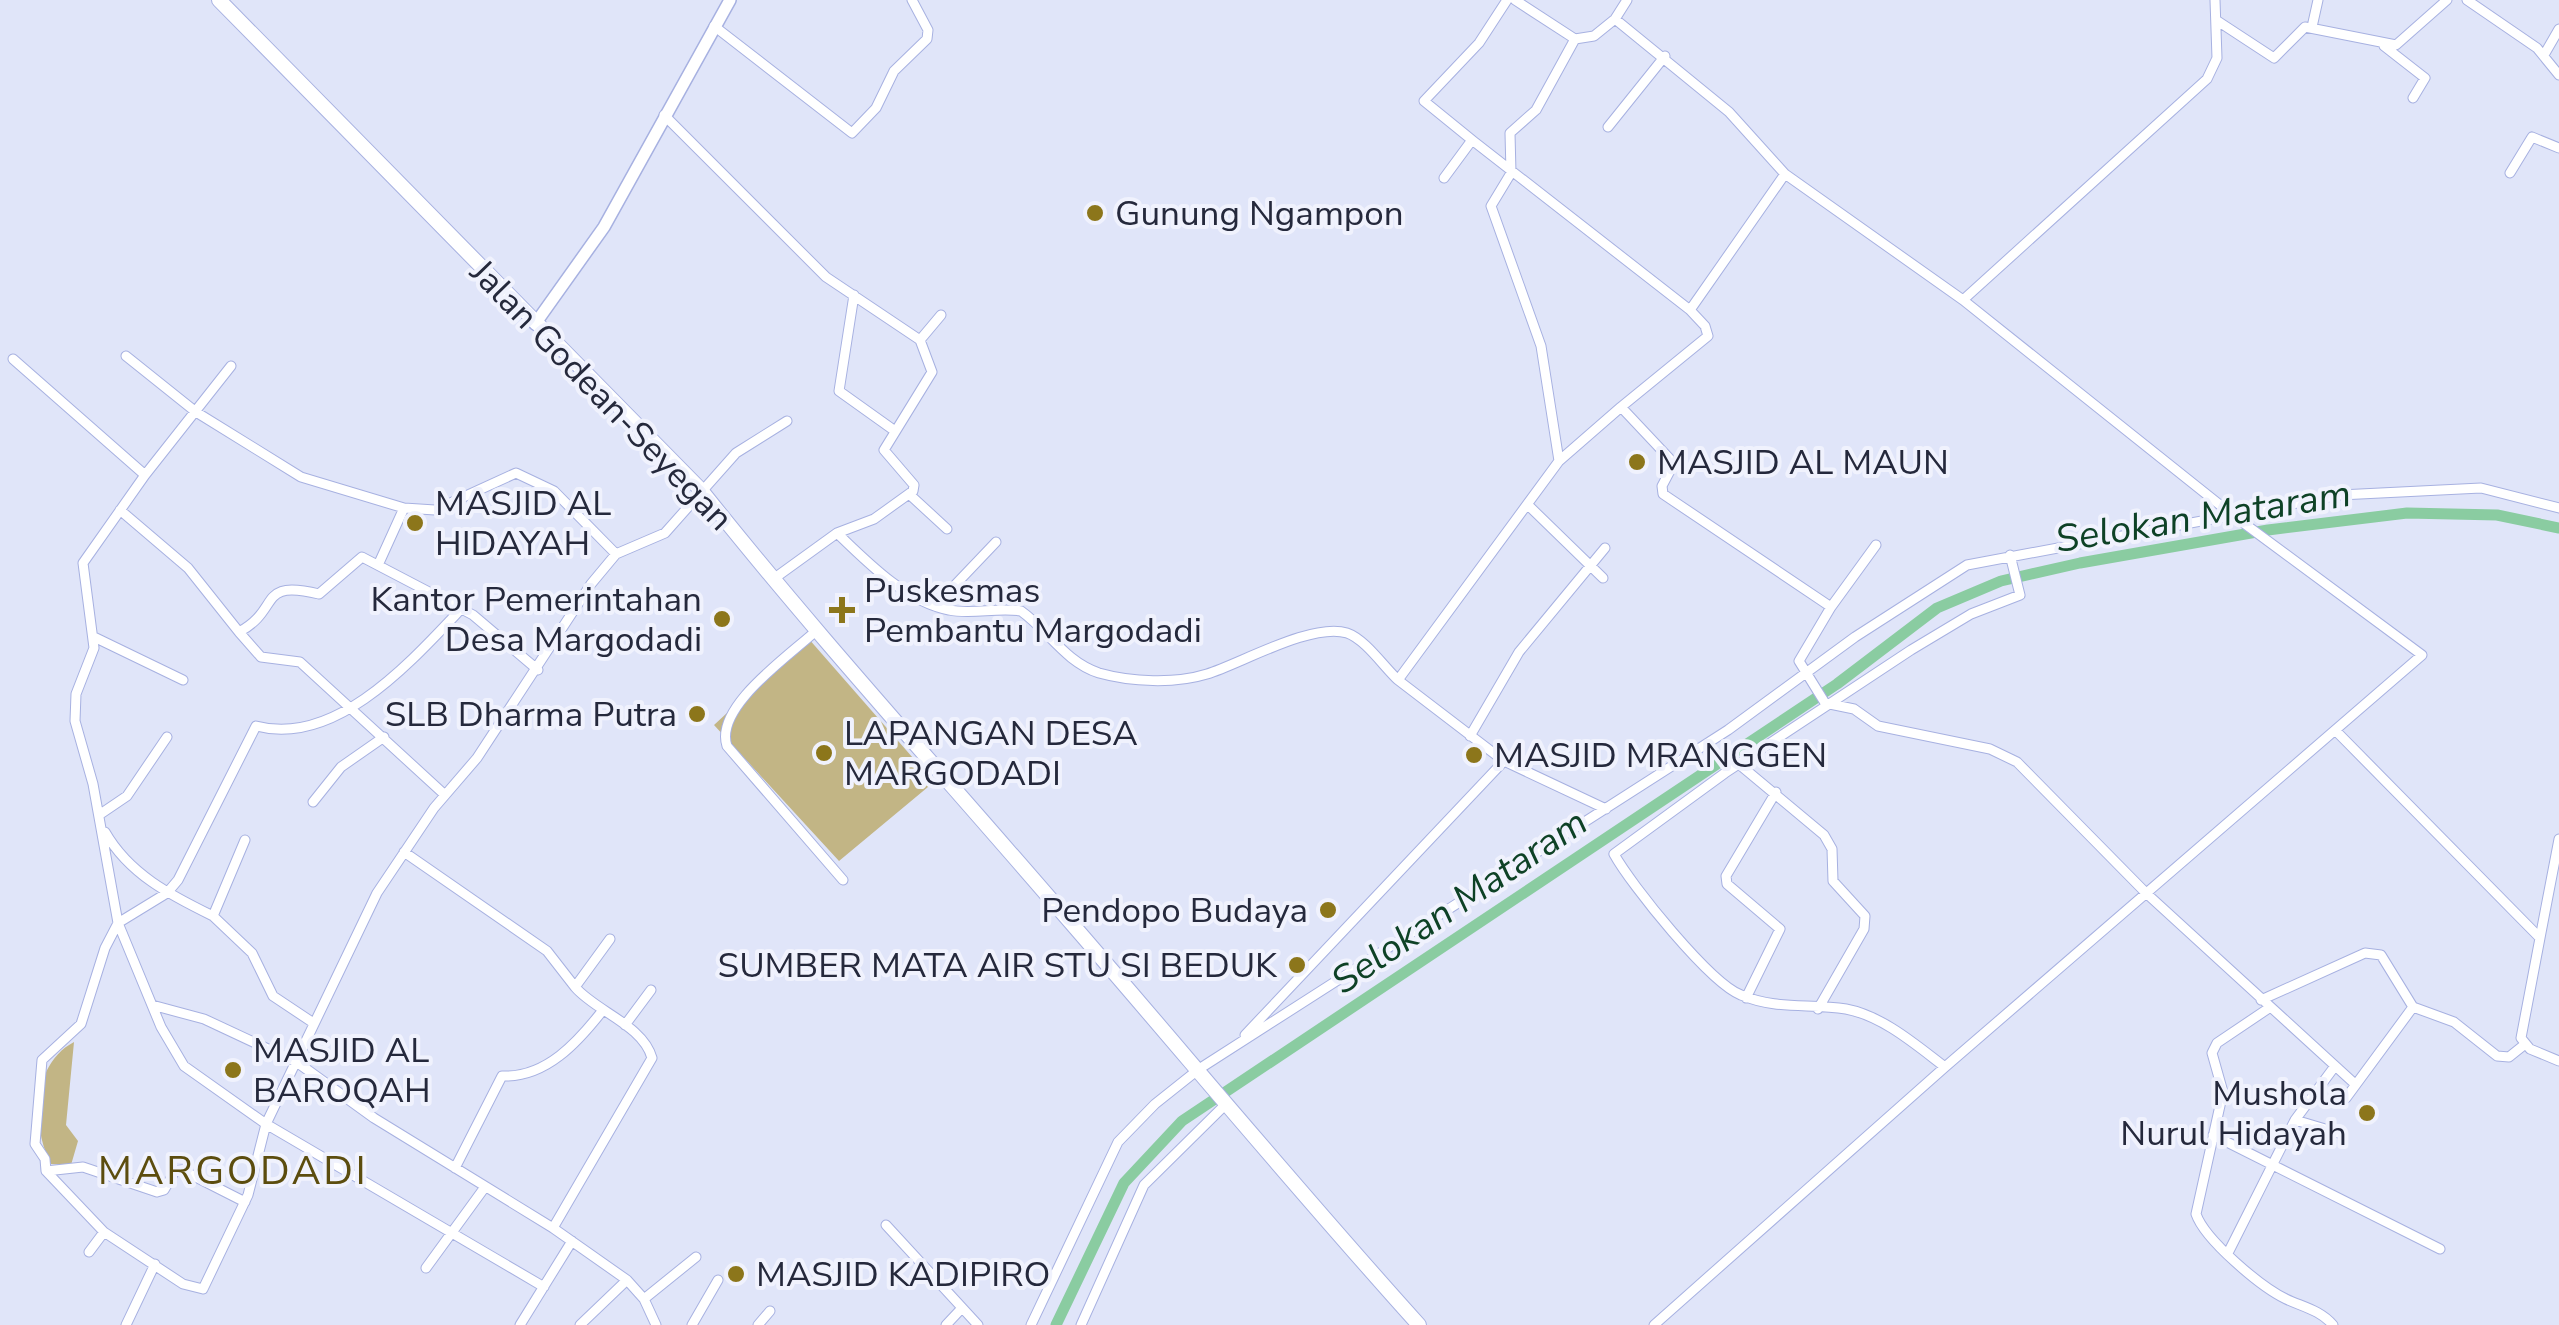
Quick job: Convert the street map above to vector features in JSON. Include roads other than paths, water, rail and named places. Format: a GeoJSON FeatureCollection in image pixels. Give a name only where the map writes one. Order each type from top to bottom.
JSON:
{"type":"FeatureCollection","features":[{"type":"Feature","properties":{"kind":"main road","name":"Jalan Godean-Seyegan"},"geometry":{"type":"LineString","coordinates":[[219,0],[701,490],[772,580],[1226,1101],[1271,1162],[1418,1325]]}},
{"type":"Feature","properties":{"kind":"street"},"geometry":{"type":"LineString","coordinates":[[534,324],[604,228],[730,0]]}},
{"type":"Feature","properties":{"kind":"street"},"geometry":{"type":"LineString","coordinates":[[714,26],[852,133],[876,108],[894,72],[927,38],[928,30],[912,0]]}},
{"type":"Feature","properties":{"kind":"street"},"geometry":{"type":"LineString","coordinates":[[1398,680],[1559,461],[1708,336],[1705,326],[1690,310],[1424,102],[1480,44],[1511,0],[1575,39],[1594,36],[1616,19],[1627,0]]}},
{"type":"Feature","properties":{"kind":"street"},"geometry":{"type":"LineString","coordinates":[[1963,300],[2207,79],[2217,58],[2214,0]]}},
{"type":"Feature","properties":{"kind":"street"},"geometry":{"type":"LineString","coordinates":[[2312,27],[2318,0]]}},
{"type":"Feature","properties":{"kind":"street"},"geometry":{"type":"LineString","coordinates":[[2216,20],[2269,58],[2300,30],[2312,27],[2384,46],[2403,43],[2447,0]]}},
{"type":"Feature","properties":{"kind":"street"},"geometry":{"type":"LineString","coordinates":[[2467,0],[2544,55],[2559,74]]}},
{"type":"Feature","properties":{"kind":"street"},"geometry":{"type":"LineString","coordinates":[[1616,19],[1729,112],[1784,174],[1963,300],[2271,545],[2422,655],[1944,1066],[1654,1325]]}},
{"type":"Feature","properties":{"kind":"street"},"geometry":{"type":"LineString","coordinates":[[2544,55],[2559,29]]}},
{"type":"Feature","properties":{"kind":"street"},"geometry":{"type":"LineString","coordinates":[[1559,461],[1536,328],[1491,212],[1494,198],[1511,173],[1510,133],[1536,110],[1575,39]]}},
{"type":"Feature","properties":{"kind":"street"},"geometry":{"type":"LineString","coordinates":[[2384,46],[2424,78],[2413,98]]}},
{"type":"Feature","properties":{"kind":"street"},"geometry":{"type":"LineString","coordinates":[[1608,127],[1664,56]]}},
{"type":"Feature","properties":{"kind":"street"},"geometry":{"type":"LineString","coordinates":[[664,114],[826,277],[920,340],[932,379],[884,446],[884,455],[914,485],[909,494],[874,518],[837,534],[772,580]]}},
{"type":"Feature","properties":{"kind":"street"},"geometry":{"type":"LineString","coordinates":[[2510,173],[2532,136],[2559,148]]}},
{"type":"Feature","properties":{"kind":"street"},"geometry":{"type":"LineString","coordinates":[[1444,178],[1472,140]]}},
{"type":"Feature","properties":{"kind":"street"},"geometry":{"type":"LineString","coordinates":[[1690,310],[1784,174]]}},
{"type":"Feature","properties":{"kind":"street"},"geometry":{"type":"LineString","coordinates":[[854,296],[839,391],[894,431]]}},
{"type":"Feature","properties":{"kind":"street"},"geometry":{"type":"LineString","coordinates":[[920,340],[942,315]]}},
{"type":"Feature","properties":{"kind":"street"},"geometry":{"type":"LineString","coordinates":[[126,356],[196,412],[301,477],[404,508],[445,507],[516,473],[554,491],[616,554]]}},
{"type":"Feature","properties":{"kind":"street"},"geometry":{"type":"LineString","coordinates":[[13,359],[145,475]]}},
{"type":"Feature","properties":{"kind":"street"},"geometry":{"type":"LineString","coordinates":[[231,366],[145,475],[83,563],[82,578],[94,637],[90,664],[74,707],[118,923],[152,1005],[184,1066],[266,1124],[544,1287]]}},
{"type":"Feature","properties":{"kind":"street"},"geometry":{"type":"LineString","coordinates":[[1621,407],[1670,458],[1672,467],[1662,486],[1664,494],[1830,607]]}},
{"type":"Feature","properties":{"kind":"street"},"geometry":{"type":"LineString","coordinates":[[460,609],[423,649],[354,708],[327,720],[275,732],[256,726],[167,893],[118,923],[100,962],[82,1024],[50,1050],[39,1069],[33,1135],[46,1172],[104,1232],[183,1284],[202,1290],[246,1199],[266,1124],[377,893],[538,670],[591,584],[616,554],[664,533],[736,453],[788,421]]}},
{"type":"Feature","properties":{"kind":"street"},"geometry":{"type":"LineString","coordinates":[[1234,1047],[1728,730],[1804,672],[1949,574],[2010,555],[2340,494],[2465,488],[2500,492],[2559,508]]}},
{"type":"Feature","properties":{"kind":"street"},"geometry":{"type":"LineString","coordinates":[[909,494],[947,529]]}},
{"type":"Feature","properties":{"kind":"street"},"geometry":{"type":"LineString","coordinates":[[1529,506],[1592,561],[1602,578]]}},
{"type":"Feature","properties":{"kind":"street"},"geometry":{"type":"LineString","coordinates":[[379,563],[404,508]]}},
{"type":"Feature","properties":{"kind":"street"},"geometry":{"type":"LineString","coordinates":[[120,510],[188,568],[261,657],[300,662],[445,795]]}},
{"type":"Feature","properties":{"kind":"street"},"geometry":{"type":"LineString","coordinates":[[837,534],[892,581],[935,606],[1021,612],[1078,663],[1100,673],[1148,680],[1206,675],[1269,648],[1338,632],[1355,638],[1398,680],[1504,761],[1606,809]]}},
{"type":"Feature","properties":{"kind":"street"},"geometry":{"type":"LineString","coordinates":[[935,606],[996,542]]}},
{"type":"Feature","properties":{"kind":"street"},"geometry":{"type":"LineString","coordinates":[[1876,545],[1830,607],[1800,657],[1804,672],[1827,704],[1854,709],[1884,728],[2008,757],[2146,892],[2355,1084]]}},
{"type":"Feature","properties":{"kind":"street"},"geometry":{"type":"LineString","coordinates":[[1470,736],[1519,652],[1605,548]]}},
{"type":"Feature","properties":{"kind":"street"},"geometry":{"type":"LineString","coordinates":[[1944,1066],[1880,1023],[1843,1009],[1746,998],[1700,966],[1614,854],[1827,704],[1971,614],[2020,595],[2010,555]]}},
{"type":"Feature","properties":{"kind":"street"},"geometry":{"type":"LineString","coordinates":[[239,632],[288,586],[319,594],[362,558],[379,563],[460,609],[538,670]]}},
{"type":"Feature","properties":{"kind":"street"},"geometry":{"type":"LineString","coordinates":[[817,630],[730,710],[724,730],[727,746],[842,880]]}},
{"type":"Feature","properties":{"kind":"street"},"geometry":{"type":"LineString","coordinates":[[94,637],[183,680]]}},
{"type":"Feature","properties":{"kind":"street"},"geometry":{"type":"LineString","coordinates":[[2336,730],[2540,938]]}},
{"type":"Feature","properties":{"kind":"street"},"geometry":{"type":"LineString","coordinates":[[100,820],[127,796],[168,737]]}},
{"type":"Feature","properties":{"kind":"street"},"geometry":{"type":"LineString","coordinates":[[313,802],[340,767],[384,737]]}},
{"type":"Feature","properties":{"kind":"street"},"geometry":{"type":"LineString","coordinates":[[1031,1325],[1118,1142],[1155,1104],[1202,1074],[1234,1047],[1504,761]]}},
{"type":"Feature","properties":{"kind":"street"},"geometry":{"type":"LineString","coordinates":[[1740,765],[1824,835],[1832,848],[1833,881],[1865,916],[1864,929],[1818,1009]]}},
{"type":"Feature","properties":{"kind":"street"},"geometry":{"type":"LineString","coordinates":[[1746,998],[1780,929],[1727,884],[1726,876],[1776,792]]}},
{"type":"Feature","properties":{"kind":"street"},"geometry":{"type":"LineString","coordinates":[[100,820],[116,852],[167,893],[213,916],[252,953],[272,996],[312,1022]]}},
{"type":"Feature","properties":{"kind":"street"},"geometry":{"type":"LineString","coordinates":[[213,916],[246,840]]}},
{"type":"Feature","properties":{"kind":"street"},"geometry":{"type":"LineString","coordinates":[[2524,1044],[2521,1032],[2559,840]]}},
{"type":"Feature","properties":{"kind":"street"},"geometry":{"type":"LineString","coordinates":[[404,852],[547,950],[574,986],[625,1025],[650,1050],[650,1066],[553,1228]]}},
{"type":"Feature","properties":{"kind":"street"},"geometry":{"type":"LineString","coordinates":[[574,986],[610,939]]}},
{"type":"Feature","properties":{"kind":"street"},"geometry":{"type":"LineString","coordinates":[[2333,1325],[2322,1315],[2279,1295],[2203,1230],[2196,1214],[2223,1092],[2212,1053],[2217,1042],[2265,1004],[2365,953],[2375,953],[2386,961],[2410,1011]]}},
{"type":"Feature","properties":{"kind":"street"},"geometry":{"type":"LineString","coordinates":[[625,1025],[650,990]]}},
{"type":"Feature","properties":{"kind":"street"},"geometry":{"type":"LineString","coordinates":[[152,1005],[204,1019],[298,1063],[627,1280],[644,1299],[656,1325]]}},
{"type":"Feature","properties":{"kind":"street"},"geometry":{"type":"LineString","coordinates":[[455,1168],[502,1076],[518,1077],[546,1065],[573,1046],[604,1010]]}},
{"type":"Feature","properties":{"kind":"street"},"geometry":{"type":"LineString","coordinates":[[2410,1011],[2454,1022],[2502,1058],[2524,1044]]}},
{"type":"Feature","properties":{"kind":"street"},"geometry":{"type":"LineString","coordinates":[[2346,1098],[2410,1011]]}},
{"type":"Feature","properties":{"kind":"street"},"geometry":{"type":"LineString","coordinates":[[2524,1044],[2559,1061]]}},
{"type":"Feature","properties":{"kind":"street"},"geometry":{"type":"LineString","coordinates":[[2228,1253],[2295,1120],[2335,1066]]}},
{"type":"Feature","properties":{"kind":"street"},"geometry":{"type":"LineString","coordinates":[[1082,1325],[1144,1185],[1226,1101]]}},
{"type":"Feature","properties":{"kind":"street"},"geometry":{"type":"LineString","coordinates":[[2295,1120],[2342,1134]]}},
{"type":"Feature","properties":{"kind":"street"},"geometry":{"type":"LineString","coordinates":[[2213,1135],[2440,1249]]}},
{"type":"Feature","properties":{"kind":"street"},"geometry":{"type":"LineString","coordinates":[[46,1172],[83,1168],[161,1192],[175,1171],[182,1170],[246,1199]]}},
{"type":"Feature","properties":{"kind":"street"},"geometry":{"type":"LineString","coordinates":[[426,1268],[485,1187]]}},
{"type":"Feature","properties":{"kind":"street"},"geometry":{"type":"LineString","coordinates":[[886,1226],[978,1325]]}},
{"type":"Feature","properties":{"kind":"street"},"geometry":{"type":"LineString","coordinates":[[89,1252],[104,1232]]}},
{"type":"Feature","properties":{"kind":"street"},"geometry":{"type":"LineString","coordinates":[[520,1325],[572,1241]]}},
{"type":"Feature","properties":{"kind":"street"},"geometry":{"type":"LineString","coordinates":[[644,1299],[696,1258]]}},
{"type":"Feature","properties":{"kind":"street"},"geometry":{"type":"LineString","coordinates":[[126,1325],[154,1264]]}},
{"type":"Feature","properties":{"kind":"street"},"geometry":{"type":"LineString","coordinates":[[580,1325],[627,1280]]}},
{"type":"Feature","properties":{"kind":"street"},"geometry":{"type":"LineString","coordinates":[[692,1325],[718,1280]]}},
{"type":"Feature","properties":{"kind":"street"},"geometry":{"type":"LineString","coordinates":[[946,1325],[962,1308]]}},
{"type":"Feature","properties":{"kind":"street"},"geometry":{"type":"LineString","coordinates":[[758,1325],[770,1312]]}},
{"type":"Feature","properties":{"kind":"waterway","name":"Selokan Mataram"},"geometry":{"type":"LineString","coordinates":[[1056,1325],[1124,1183],[1182,1121],[1837,684],[1937,608],[2001,581],[2268,530],[2407,513],[2497,515],[2559,528]]}},
{"type":"Feature","properties":{"kind":"place","name":"Gunung Ngampon"},"geometry":{"type":"Point","coordinates":[1095,213]}},
{"type":"Feature","properties":{"kind":"place","name":"MASJID AL MAUN"},"geometry":{"type":"Point","coordinates":[1637,462]}},
{"type":"Feature","properties":{"kind":"place","name":"MASJID AL HIDAYAH"},"geometry":{"type":"Point","coordinates":[415,523]}},
{"type":"Feature","properties":{"kind":"place","name":"Puskesmas Pembantu Margodadi"},"geometry":{"type":"Point","coordinates":[842,610]}},
{"type":"Feature","properties":{"kind":"place","name":"Kantor Pemerintahan Desa Margodadi"},"geometry":{"type":"Point","coordinates":[722,619]}},
{"type":"Feature","properties":{"kind":"place","name":"SLB Dharma Putra"},"geometry":{"type":"Point","coordinates":[697,714]}},
{"type":"Feature","properties":{"kind":"place","name":"LAPANGAN DESA MARGODADI"},"geometry":{"type":"Point","coordinates":[824,753]}},
{"type":"Feature","properties":{"kind":"place","name":"MASJID MRANGGEN"},"geometry":{"type":"Point","coordinates":[1474,755]}},
{"type":"Feature","properties":{"kind":"place","name":"Pendopo Budaya"},"geometry":{"type":"Point","coordinates":[1328,910]}},
{"type":"Feature","properties":{"kind":"place","name":"SUMBER MATA AIR STU SI BEDUK"},"geometry":{"type":"Point","coordinates":[1297,965]}},
{"type":"Feature","properties":{"kind":"place","name":"MASJID AL BAROQAH"},"geometry":{"type":"Point","coordinates":[233,1070]}},
{"type":"Feature","properties":{"kind":"place","name":"Mushola Nurul Hidayah"},"geometry":{"type":"Point","coordinates":[2367,1113]}},
{"type":"Feature","properties":{"kind":"place","name":"MASJID KADIPIRO"},"geometry":{"type":"Point","coordinates":[736,1274]}},
{"type":"Feature","properties":{"kind":"district","name":"MARGODADI"},"geometry":{"type":"Point","coordinates":[233,1170]}}]}
